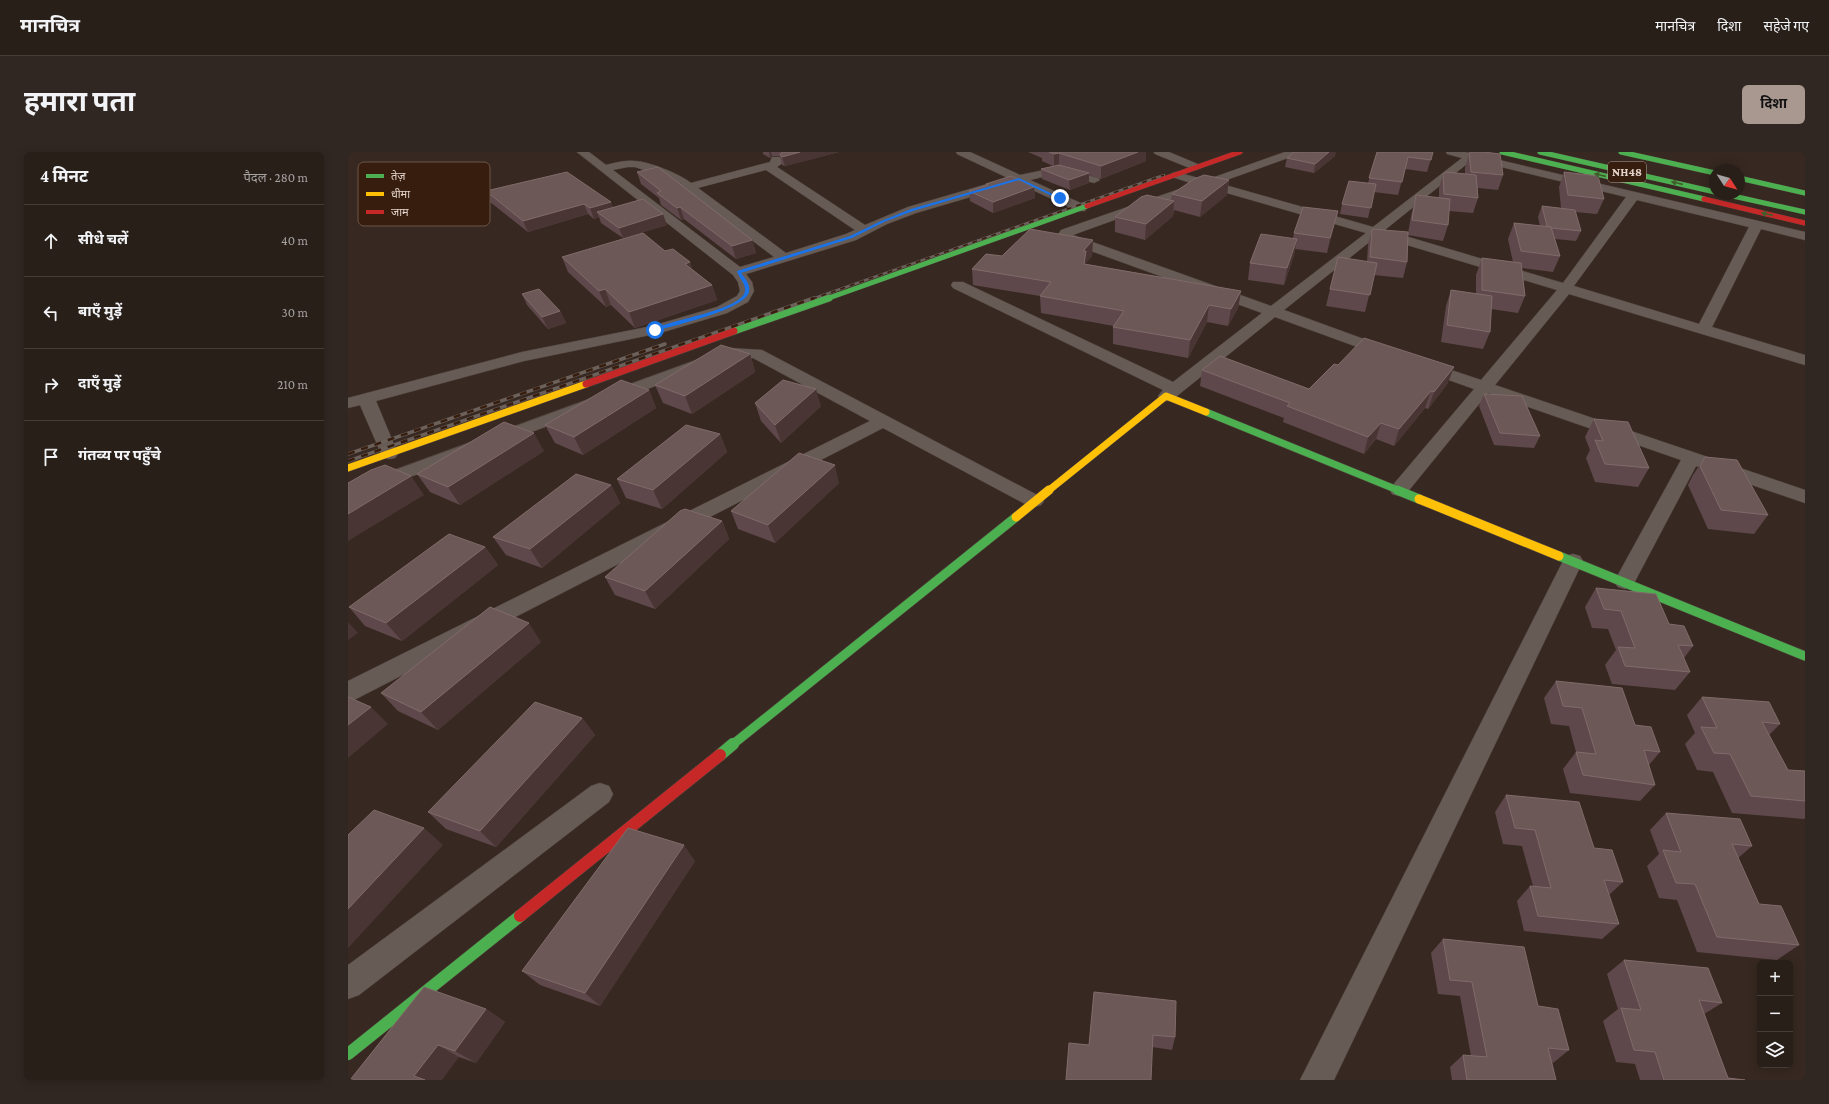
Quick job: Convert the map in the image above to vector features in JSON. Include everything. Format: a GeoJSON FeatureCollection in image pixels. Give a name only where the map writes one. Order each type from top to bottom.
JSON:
{"type":"FeatureCollection","features":[{"type":"Feature","properties":{"kind":"main road"},"geometry":{"type":"LineString","coordinates":[[348,468],[1240,152]]}},
{"type":"Feature","properties":{"kind":"main road"},"geometry":{"type":"LineString","coordinates":[[1502,152],[1805,223]]}},
{"type":"Feature","properties":{"kind":"main road","name":"NH48"},"geometry":{"type":"LineString","coordinates":[[1540,152],[1709,191]]}},
{"type":"Feature","properties":{"kind":"main road"},"geometry":{"type":"LineString","coordinates":[[1621,152],[1709,172]]}},
{"type":"Feature","properties":{"kind":"main road","name":"NH48"},"geometry":{"type":"LineString","coordinates":[[1612,157],[1709,179]]}},
{"type":"Feature","properties":{"kind":"main road"},"geometry":{"type":"LineString","coordinates":[[1745,179],[1805,193]]}},
{"type":"Feature","properties":{"kind":"main road"},"geometry":{"type":"LineString","coordinates":[[1745,186],[1805,200]]}},
{"type":"Feature","properties":{"kind":"main road"},"geometry":{"type":"LineString","coordinates":[[1745,199],[1805,212]]}},
{"type":"Feature","properties":{"kind":"main road"},"geometry":{"type":"LineString","coordinates":[[348,1054],[1170,393],[1399,490],[1805,656]]}},
{"type":"Feature","properties":{"kind":"street"},"geometry":{"type":"LineString","coordinates":[[348,403],[522,357],[655,330],[722,310],[743,299],[747,291],[745,282],[738,272],[582,152]]}},
{"type":"Feature","properties":{"kind":"street"},"geometry":{"type":"LineString","coordinates":[[689,187],[778,162],[767,152]]}},
{"type":"Feature","properties":{"kind":"street"},"geometry":{"type":"LineString","coordinates":[[961,152],[1081,208]]}},
{"type":"Feature","properties":{"kind":"street"},"geometry":{"type":"LineString","coordinates":[[1295,152],[1066,233],[1063,236],[1270,312],[1805,497]]}},
{"type":"Feature","properties":{"kind":"street"},"geometry":{"type":"LineString","coordinates":[[1451,152],[1805,236]]}},
{"type":"Feature","properties":{"kind":"street"},"geometry":{"type":"LineString","coordinates":[[1165,153],[1196,168]]}},
{"type":"Feature","properties":{"kind":"street"},"geometry":{"type":"LineString","coordinates":[[958,284],[1170,393],[1270,312],[1471,156]]}},
{"type":"Feature","properties":{"kind":"street"},"geometry":{"type":"LineString","coordinates":[[604,168],[636,164],[676,178],[784,258]]}},
{"type":"Feature","properties":{"kind":"street"},"geometry":{"type":"LineString","coordinates":[[768,166],[865,231]]}},
{"type":"Feature","properties":{"kind":"street"},"geometry":{"type":"LineString","coordinates":[[738,272],[851,237],[912,210],[1019,179],[1059,170],[1094,180]]}},
{"type":"Feature","properties":{"kind":"street"},"geometry":{"type":"LineString","coordinates":[[1176,175],[1374,231],[1805,360]]}},
{"type":"Feature","properties":{"kind":"street"},"geometry":{"type":"LineString","coordinates":[[1399,490],[1566,288],[1634,195]]}},
{"type":"Feature","properties":{"kind":"street"},"geometry":{"type":"LineString","coordinates":[[1704,329],[1757,224]]}},
{"type":"Feature","properties":{"kind":"street"},"geometry":{"type":"LineString","coordinates":[[348,494],[728,353],[756,353],[1034,501]]}},
{"type":"Feature","properties":{"kind":"street"},"geometry":{"type":"LineString","coordinates":[[366,398],[389,454]]}},
{"type":"Feature","properties":{"kind":"street"},"geometry":{"type":"LineString","coordinates":[[348,692],[883,421]]}},
{"type":"Feature","properties":{"kind":"street"},"geometry":{"type":"LineString","coordinates":[[1625,582],[1691,458]]}},
{"type":"Feature","properties":{"kind":"street"},"geometry":{"type":"LineString","coordinates":[[1317,1080],[1573,561]]}},
{"type":"Feature","properties":{"kind":"street"},"geometry":{"type":"LineString","coordinates":[[348,984],[600,794]]}},
{"type":"Feature","properties":{"kind":"building"},"geometry":{"type":"Polygon","coordinates":[[[782,152],[800,152],[782,157],[780,155],[782,152]]]}},
{"type":"Feature","properties":{"kind":"building"},"geometry":{"type":"Polygon","coordinates":[[[1049,152],[1138,152],[1101,166],[1059,153],[1054,154],[1049,152]]]}},
{"type":"Feature","properties":{"kind":"building"},"geometry":{"type":"Polygon","coordinates":[[[1294,152],[1329,152],[1315,164],[1287,158],[1294,152]]]}},
{"type":"Feature","properties":{"kind":"building"},"geometry":{"type":"Polygon","coordinates":[[[1377,152],[1433,152],[1431,160],[1408,157],[1402,182],[1369,178],[1377,152]]]}},
{"type":"Feature","properties":{"kind":"building"},"geometry":{"type":"Polygon","coordinates":[[[1469,153],[1500,154],[1503,175],[1471,172],[1469,153]]]}},
{"type":"Feature","properties":{"kind":"building"},"geometry":{"type":"Polygon","coordinates":[[[1059,165],[1089,173],[1069,180],[1041,169],[1059,165]]]}},
{"type":"Feature","properties":{"kind":"building"},"geometry":{"type":"Polygon","coordinates":[[[658,167],[752,240],[732,246],[680,207],[677,208],[657,193],[661,191],[637,172],[658,167]]]}},
{"type":"Feature","properties":{"kind":"building"},"geometry":{"type":"Polygon","coordinates":[[[567,172],[611,202],[590,208],[584,204],[523,221],[490,194],[490,190],[567,172]]]}},
{"type":"Feature","properties":{"kind":"building"},"geometry":{"type":"Polygon","coordinates":[[[1446,172],[1476,175],[1478,198],[1444,194],[1443,174],[1446,172]]]}},
{"type":"Feature","properties":{"kind":"building"},"geometry":{"type":"Polygon","coordinates":[[[1564,172],[1598,176],[1604,199],[1568,195],[1564,172]]]}},
{"type":"Feature","properties":{"kind":"building"},"geometry":{"type":"Polygon","coordinates":[[[1204,175],[1229,180],[1202,201],[1172,194],[1194,179],[1204,175]]]}},
{"type":"Feature","properties":{"kind":"building"},"geometry":{"type":"Polygon","coordinates":[[[1011,176],[1034,187],[993,202],[969,191],[988,185],[986,184],[1011,176]]]}},
{"type":"Feature","properties":{"kind":"building"},"geometry":{"type":"Polygon","coordinates":[[[1349,181],[1376,184],[1371,208],[1342,204],[1349,181]]]}},
{"type":"Feature","properties":{"kind":"building"},"geometry":{"type":"Polygon","coordinates":[[[1147,195],[1174,201],[1146,224],[1115,217],[1141,197],[1147,195]]]}},
{"type":"Feature","properties":{"kind":"building"},"geometry":{"type":"Polygon","coordinates":[[[1416,195],[1450,199],[1448,225],[1412,220],[1416,195]]]}},
{"type":"Feature","properties":{"kind":"building"},"geometry":{"type":"Polygon","coordinates":[[[643,199],[663,214],[619,228],[597,212],[643,199]]]}},
{"type":"Feature","properties":{"kind":"building"},"geometry":{"type":"Polygon","coordinates":[[[1542,206],[1575,210],[1581,231],[1551,228],[1547,226],[1542,206]]]}},
{"type":"Feature","properties":{"kind":"building"},"geometry":{"type":"Polygon","coordinates":[[[1303,207],[1338,211],[1330,238],[1294,233],[1303,207]]]}},
{"type":"Feature","properties":{"kind":"building"},"geometry":{"type":"Polygon","coordinates":[[[1514,223],[1551,227],[1560,256],[1521,251],[1514,223]]]}},
{"type":"Feature","properties":{"kind":"building"},"geometry":{"type":"Polygon","coordinates":[[[1030,229],[1093,240],[1083,251],[1086,251],[1084,264],[1241,291],[1231,309],[1209,305],[1190,340],[1113,327],[1124,311],[1040,296],[1051,282],[972,269],[986,254],[1002,256],[1030,229]]]}},
{"type":"Feature","properties":{"kind":"building"},"geometry":{"type":"Polygon","coordinates":[[[1372,229],[1408,232],[1407,262],[1370,257],[1372,229]]]}},
{"type":"Feature","properties":{"kind":"building"},"geometry":{"type":"Polygon","coordinates":[[[643,233],[665,251],[673,249],[690,262],[685,264],[712,285],[629,312],[605,289],[599,291],[562,257],[643,233]]]}},
{"type":"Feature","properties":{"kind":"building"},"geometry":{"type":"Polygon","coordinates":[[[1261,234],[1297,239],[1287,268],[1250,263],[1261,234]]]}},
{"type":"Feature","properties":{"kind":"building"},"geometry":{"type":"Polygon","coordinates":[[[1338,257],[1377,263],[1370,295],[1330,289],[1338,257]]]}},
{"type":"Feature","properties":{"kind":"building"},"geometry":{"type":"Polygon","coordinates":[[[1482,258],[1521,263],[1525,296],[1482,290],[1482,258]]]}},
{"type":"Feature","properties":{"kind":"building"},"geometry":{"type":"Polygon","coordinates":[[[539,289],[560,311],[542,317],[522,294],[539,289]]]}},
{"type":"Feature","properties":{"kind":"building"},"geometry":{"type":"Polygon","coordinates":[[[1451,290],[1492,296],[1490,332],[1447,325],[1451,290]]]}},
{"type":"Feature","properties":{"kind":"building"},"geometry":{"type":"Polygon","coordinates":[[[1364,338],[1454,367],[1434,392],[1431,391],[1399,429],[1381,423],[1368,437],[1287,406],[1290,403],[1202,370],[1220,356],[1309,389],[1334,364],[1338,365],[1364,338]]]}},
{"type":"Feature","properties":{"kind":"building"},"geometry":{"type":"Polygon","coordinates":[[[721,345],[750,354],[685,396],[655,385],[721,345]]]}},
{"type":"Feature","properties":{"kind":"building"},"geometry":{"type":"Polygon","coordinates":[[[621,380],[649,390],[574,437],[545,425],[621,380]]]}},
{"type":"Feature","properties":{"kind":"building"},"geometry":{"type":"Polygon","coordinates":[[[783,380],[816,389],[775,425],[755,403],[783,380]]]}},
{"type":"Feature","properties":{"kind":"building"},"geometry":{"type":"Polygon","coordinates":[[[1484,394],[1522,396],[1540,436],[1500,433],[1484,394]]]}},
{"type":"Feature","properties":{"kind":"building"},"geometry":{"type":"Polygon","coordinates":[[[1594,419],[1628,422],[1649,468],[1605,464],[1595,440],[1603,441],[1594,419]]]}},
{"type":"Feature","properties":{"kind":"building"},"geometry":{"type":"Polygon","coordinates":[[[504,422],[534,433],[448,487],[417,474],[504,422]]]}},
{"type":"Feature","properties":{"kind":"building"},"geometry":{"type":"Polygon","coordinates":[[[686,425],[720,434],[653,490],[617,479],[686,425]]]}},
{"type":"Feature","properties":{"kind":"building"},"geometry":{"type":"Polygon","coordinates":[[[799,453],[835,465],[768,525],[731,511],[799,453]]]}},
{"type":"Feature","properties":{"kind":"building"},"geometry":{"type":"Polygon","coordinates":[[[1705,457],[1737,460],[1768,515],[1721,510],[1700,466],[1705,457]]]}},
{"type":"Feature","properties":{"kind":"building"},"geometry":{"type":"Polygon","coordinates":[[[385,465],[411,476],[348,514],[348,483],[371,470],[385,465]]]}},
{"type":"Feature","properties":{"kind":"building"},"geometry":{"type":"Polygon","coordinates":[[[576,474],[611,485],[530,549],[493,537],[576,474]]]}},
{"type":"Feature","properties":{"kind":"building"},"geometry":{"type":"Polygon","coordinates":[[[685,509],[722,521],[645,591],[605,577],[680,511],[685,509]]]}},
{"type":"Feature","properties":{"kind":"building"},"geometry":{"type":"Polygon","coordinates":[[[449,534],[485,547],[386,623],[349,607],[449,534]]]}},
{"type":"Feature","properties":{"kind":"building"},"geometry":{"type":"Polygon","coordinates":[[[1596,588],[1656,594],[1669,624],[1684,626],[1693,646],[1678,645],[1690,672],[1625,666],[1618,647],[1635,648],[1621,611],[1604,609],[1596,588]]]}},
{"type":"Feature","properties":{"kind":"building"},"geometry":{"type":"Polygon","coordinates":[[[490,607],[529,623],[421,712],[381,693],[490,607]]]}},
{"type":"Feature","properties":{"kind":"building"},"geometry":{"type":"Polygon","coordinates":[[[1556,681],[1622,688],[1635,725],[1651,727],[1660,752],[1644,750],[1655,785],[1583,775],[1576,752],[1596,754],[1582,708],[1563,706],[1556,681]]]}},
{"type":"Feature","properties":{"kind":"building"},"geometry":{"type":"Polygon","coordinates":[[[348,697],[371,707],[348,725],[348,697]]]}},
{"type":"Feature","properties":{"kind":"building"},"geometry":{"type":"Polygon","coordinates":[[[1702,697],[1769,702],[1780,724],[1762,722],[1788,770],[1805,771],[1805,801],[1751,796],[1730,754],[1714,753],[1701,727],[1717,728],[1702,697]]]}},
{"type":"Feature","properties":{"kind":"building"},"geometry":{"type":"Polygon","coordinates":[[[535,702],[582,718],[480,831],[428,812],[535,702]]]}},
{"type":"Feature","properties":{"kind":"building"},"geometry":{"type":"Polygon","coordinates":[[[1506,795],[1579,802],[1594,848],[1612,850],[1623,882],[1604,880],[1619,924],[1538,916],[1530,886],[1551,888],[1535,830],[1515,828],[1506,795]]]}},
{"type":"Feature","properties":{"kind":"building"},"geometry":{"type":"Polygon","coordinates":[[[374,810],[424,828],[348,909],[348,835],[374,810]]]}},
{"type":"Feature","properties":{"kind":"building"},"geometry":{"type":"Polygon","coordinates":[[[1666,813],[1740,819],[1752,846],[1732,844],[1759,904],[1781,906],[1799,945],[1717,937],[1695,884],[1676,883],[1663,850],[1681,852],[1666,813]]]}},
{"type":"Feature","properties":{"kind":"building"},"geometry":{"type":"Polygon","coordinates":[[[628,828],[684,845],[585,993],[522,971],[628,828]]]}},
{"type":"Feature","properties":{"kind":"building"},"geometry":{"type":"Polygon","coordinates":[[[1443,939],[1524,947],[1538,1006],[1558,1009],[1569,1050],[1548,1048],[1556,1080],[1467,1080],[1463,1055],[1487,1057],[1472,982],[1450,980],[1443,939]]]}},
{"type":"Feature","properties":{"kind":"building"},"geometry":{"type":"Polygon","coordinates":[[[1624,960],[1708,968],[1722,1003],[1699,1000],[1728,1078],[1745,1080],[1664,1080],[1655,1052],[1634,1050],[1621,1008],[1641,1010],[1624,960]]]}},
{"type":"Feature","properties":{"kind":"building"},"geometry":{"type":"Polygon","coordinates":[[[424,987],[486,1009],[455,1051],[438,1045],[414,1076],[425,1080],[350,1080],[424,987]]]}},
{"type":"Feature","properties":{"kind":"building"},"geometry":{"type":"Polygon","coordinates":[[[1094,992],[1176,1001],[1175,1037],[1153,1035],[1151,1080],[1066,1080],[1069,1043],[1089,1045],[1094,992]]]}},
{"type":"Feature","properties":{"kind":"railway"},"geometry":{"type":"LineString","coordinates":[[812,299],[1164,175]]}},
{"type":"Feature","properties":{"kind":"railway"},"geometry":{"type":"LineString","coordinates":[[348,461],[814,298]]}},
{"type":"Feature","properties":{"kind":"railway"},"geometry":{"type":"LineString","coordinates":[[348,454],[665,344]]}},
{"type":"Feature","properties":{"kind":"traffic: fast"},"geometry":{"type":"LineString","coordinates":[[1502,152],[1704,199]]}},
{"type":"Feature","properties":{"kind":"traffic: fast"},"geometry":{"type":"LineString","coordinates":[[1540,152],[1709,191]]}},
{"type":"Feature","properties":{"kind":"traffic: fast"},"geometry":{"type":"LineString","coordinates":[[1621,152],[1709,172]]}},
{"type":"Feature","properties":{"kind":"traffic: fast"},"geometry":{"type":"LineString","coordinates":[[1745,179],[1805,193]]}},
{"type":"Feature","properties":{"kind":"traffic: fast"},"geometry":{"type":"LineString","coordinates":[[1745,199],[1805,212]]}},
{"type":"Feature","properties":{"kind":"traffic: fast"},"geometry":{"type":"LineString","coordinates":[[734,331],[1087,206]]}},
{"type":"Feature","properties":{"kind":"traffic: fast"},"geometry":{"type":"LineString","coordinates":[[1206,412],[1419,499]]}},
{"type":"Feature","properties":{"kind":"traffic: fast"},"geometry":{"type":"LineString","coordinates":[[720,755],[1016,517]]}},
{"type":"Feature","properties":{"kind":"traffic: fast"},"geometry":{"type":"LineString","coordinates":[[1559,556],[1805,656]]}},
{"type":"Feature","properties":{"kind":"traffic: fast"},"geometry":{"type":"LineString","coordinates":[[348,1054],[520,916]]}},
{"type":"Feature","properties":{"kind":"traffic: slow"},"geometry":{"type":"LineString","coordinates":[[348,468],[586,384]]}},
{"type":"Feature","properties":{"kind":"traffic: slow"},"geometry":{"type":"LineString","coordinates":[[1016,517],[1166,396],[1206,412]]}},
{"type":"Feature","properties":{"kind":"traffic: slow"},"geometry":{"type":"LineString","coordinates":[[1419,499],[1559,556]]}},
{"type":"Feature","properties":{"kind":"traffic: jam"},"geometry":{"type":"LineString","coordinates":[[1087,206],[1240,152]]}},
{"type":"Feature","properties":{"kind":"traffic: jam"},"geometry":{"type":"LineString","coordinates":[[1704,199],[1805,223]]}},
{"type":"Feature","properties":{"kind":"traffic: jam"},"geometry":{"type":"LineString","coordinates":[[586,384],[734,331]]}},
{"type":"Feature","properties":{"kind":"traffic: jam"},"geometry":{"type":"LineString","coordinates":[[520,916],[720,755]]}},
{"type":"Feature","properties":{"kind":"route"},"geometry":{"type":"LineString","coordinates":[[655,330],[722,310],[743,299],[747,291],[745,282],[738,272],[851,237],[912,210],[1019,179],[1060,198]]}}]}
